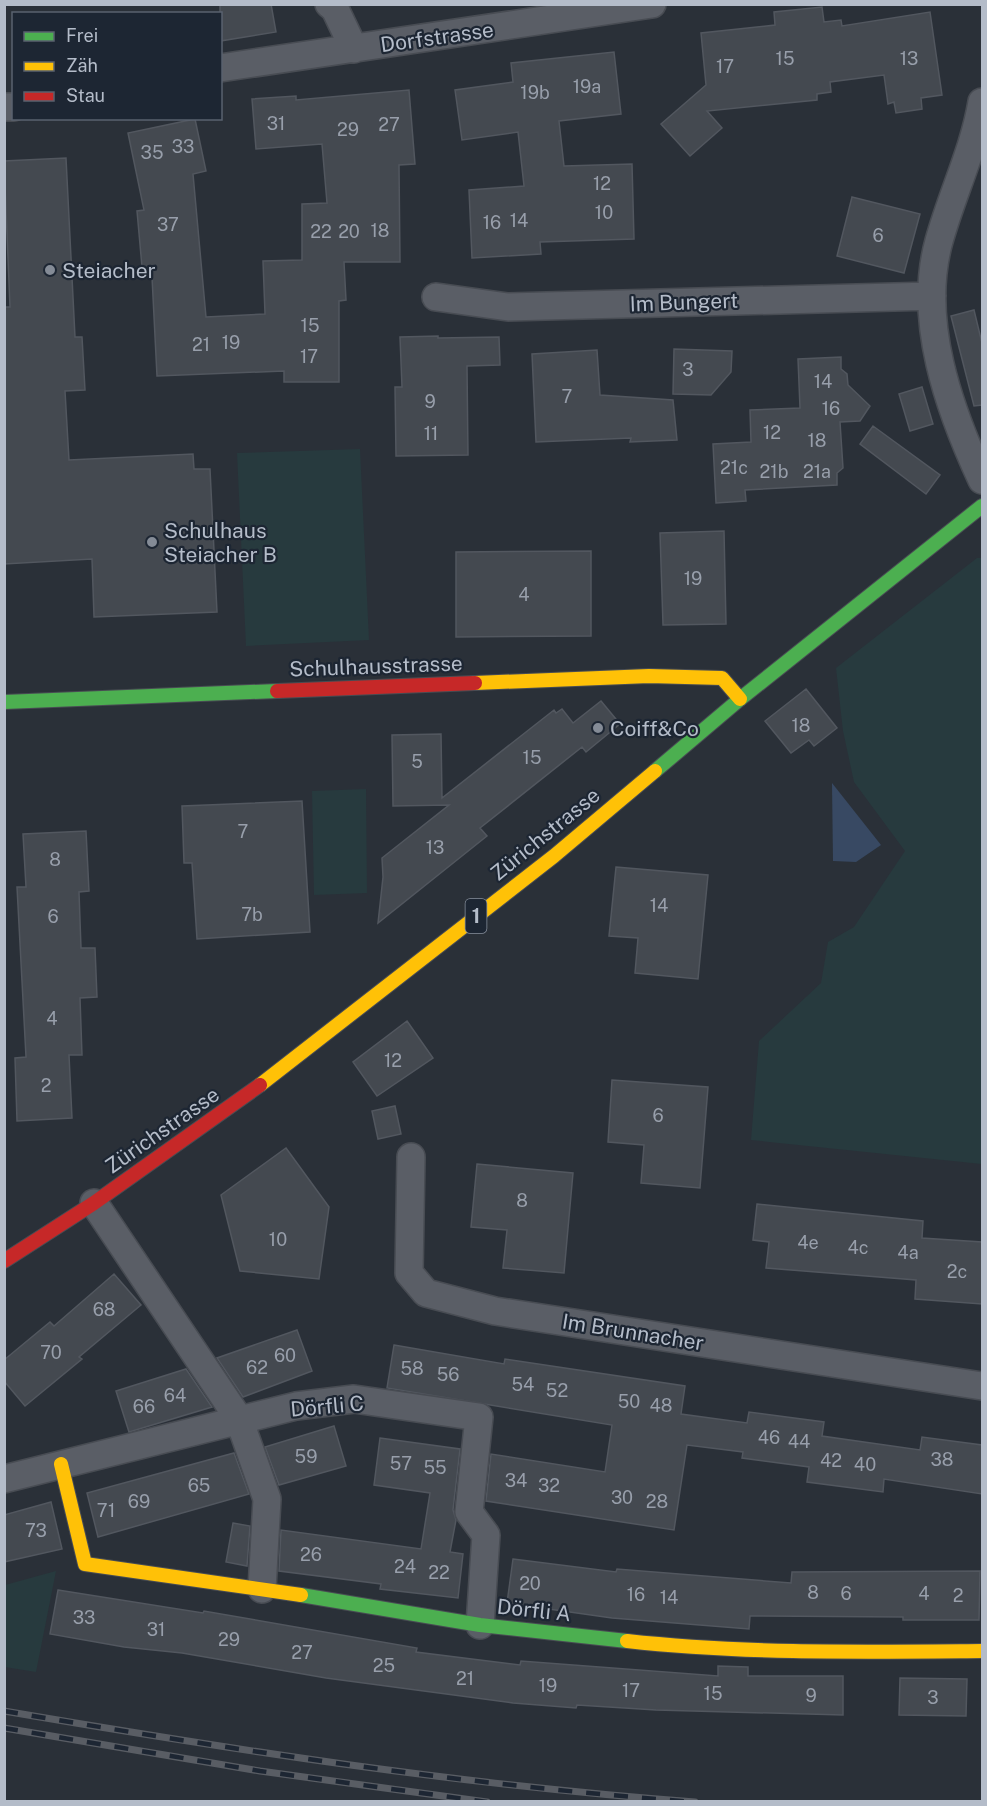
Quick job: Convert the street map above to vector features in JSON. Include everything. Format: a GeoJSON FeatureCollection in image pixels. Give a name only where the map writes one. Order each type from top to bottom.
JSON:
{"type":"FeatureCollection","features":[{"type":"Feature","properties":{"kind":"street"},"geometry":{"type":"LineString","coordinates":[[329,4],[336,9],[354,49]]}},
{"type":"Feature","properties":{"kind":"street","name":"Dorfstrasse"},"geometry":{"type":"LineString","coordinates":[[222,68],[652,4]]}},
{"type":"Feature","properties":{"kind":"street"},"geometry":{"type":"LineString","coordinates":[[982,102],[978,128],[938,243],[932,296],[937,353],[982,480]]}},
{"type":"Feature","properties":{"kind":"street","name":"Im Bungert"},"geometry":{"type":"LineString","coordinates":[[436,297],[508,307],[932,296]]}},
{"type":"Feature","properties":{"kind":"street","name":"Zürichstrasse"},"geometry":{"type":"LineString","coordinates":[[4,1262],[94,1203],[232,1107],[544,863],[740,699],[982,507]]}},
{"type":"Feature","properties":{"kind":"street","name":"Schulhausstrasse"},"geometry":{"type":"LineString","coordinates":[[4,702],[649,676],[722,678],[740,699]]}},
{"type":"Feature","properties":{"kind":"street","name":"Im Brunnacher"},"geometry":{"type":"LineString","coordinates":[[411,1157],[409,1273],[426,1293],[495,1311],[982,1386]]}},
{"type":"Feature","properties":{"kind":"street"},"geometry":{"type":"LineString","coordinates":[[94,1203],[239,1419],[267,1499],[262,1589]]}},
{"type":"Feature","properties":{"kind":"street","name":"Dörfli C"},"geometry":{"type":"LineString","coordinates":[[4,1479],[296,1406],[354,1399],[479,1417],[469,1512],[486,1535],[480,1625]]}},
{"type":"Feature","properties":{"kind":"street","name":"Dörfli A"},"geometry":{"type":"LineString","coordinates":[[61,1464],[85,1564],[262,1589],[480,1625],[707,1649],[982,1651]]}},
{"type":"Feature","properties":{"kind":"green space"},"geometry":{"type":"Polygon","coordinates":[[[360,449],[369,640],[246,646],[237,453],[360,449]]]}},
{"type":"Feature","properties":{"kind":"green space"},"geometry":{"type":"Polygon","coordinates":[[[977,558],[982,558],[982,1164],[751,1140],[759,1041],[821,983],[828,942],[854,927],[905,851],[854,782],[843,731],[836,668],[977,558]]]}},
{"type":"Feature","properties":{"kind":"green space"},"geometry":{"type":"Polygon","coordinates":[[[366,789],[367,893],[314,895],[312,791],[366,789]]]}},
{"type":"Feature","properties":{"kind":"green space"},"geometry":{"type":"Polygon","coordinates":[[[56,1571],[36,1672],[5,1667],[5,1585],[56,1571]]]}},
{"type":"Feature","properties":{"kind":"water"},"geometry":{"type":"Polygon","coordinates":[[[832,783],[881,845],[856,862],[833,861],[832,783]]]}},
{"type":"Feature","properties":{"kind":"building"},"geometry":{"type":"Polygon","coordinates":[[[220,4],[271,4],[276,32],[222,41],[222,12],[220,12],[220,4]]]}},
{"type":"Feature","properties":{"kind":"building"},"geometry":{"type":"Polygon","coordinates":[[[822,7],[824,22],[841,20],[842,26],[930,12],[942,95],[921,98],[922,109],[896,113],[894,102],[888,104],[884,75],[830,82],[831,92],[817,94],[817,100],[707,111],[722,128],[690,156],[661,124],[706,85],[701,33],[775,25],[774,12],[822,7]]]}},
{"type":"Feature","properties":{"kind":"building"},"geometry":{"type":"Polygon","coordinates":[[[614,52],[621,114],[559,121],[564,166],[632,164],[634,239],[540,242],[541,254],[472,258],[469,190],[524,186],[518,132],[462,140],[455,90],[513,82],[511,63],[614,52]]]}},
{"type":"Feature","properties":{"kind":"building"},"geometry":{"type":"Polygon","coordinates":[[[409,90],[415,164],[399,165],[400,262],[344,262],[346,300],[339,301],[339,382],[284,382],[284,371],[157,376],[152,277],[143,278],[137,211],[144,210],[128,133],[195,120],[206,171],[193,174],[206,317],[265,314],[263,261],[302,260],[302,204],[327,203],[322,144],[256,149],[252,99],[296,96],[296,100],[409,90]]]}},
{"type":"Feature","properties":{"kind":"building"},"geometry":{"type":"Polygon","coordinates":[[[66,158],[75,337],[82,337],[85,390],[65,391],[69,460],[193,454],[194,469],[210,469],[217,612],[94,617],[92,559],[4,564],[4,307],[10,307],[4,161],[66,158]]]}},
{"type":"Feature","properties":{"kind":"building"},"geometry":{"type":"Polygon","coordinates":[[[852,197],[920,214],[904,273],[837,256],[852,197]]]}},
{"type":"Feature","properties":{"kind":"building"},"geometry":{"type":"Polygon","coordinates":[[[974,310],[982,343],[982,405],[974,406],[951,316],[974,310]]]}},
{"type":"Feature","properties":{"kind":"building"},"geometry":{"type":"Polygon","coordinates":[[[438,336],[438,338],[499,337],[500,365],[467,366],[468,455],[396,456],[395,387],[402,387],[400,337],[438,336]]]}},
{"type":"Feature","properties":{"kind":"building"},"geometry":{"type":"Polygon","coordinates":[[[674,349],[732,351],[731,372],[711,395],[673,394],[674,349]]]}},
{"type":"Feature","properties":{"kind":"building"},"geometry":{"type":"Polygon","coordinates":[[[597,350],[600,395],[673,400],[677,440],[630,442],[631,438],[536,442],[532,354],[597,350]]]}},
{"type":"Feature","properties":{"kind":"building"},"geometry":{"type":"Polygon","coordinates":[[[841,357],[841,369],[847,374],[848,385],[870,406],[860,421],[840,422],[843,468],[837,473],[837,485],[745,490],[746,501],[716,503],[713,444],[751,442],[750,410],[800,408],[798,359],[841,357]]]}},
{"type":"Feature","properties":{"kind":"building"},"geometry":{"type":"Polygon","coordinates":[[[922,387],[933,424],[910,431],[899,394],[922,387]]]}},
{"type":"Feature","properties":{"kind":"building"},"geometry":{"type":"Polygon","coordinates":[[[873,426],[940,475],[926,494],[860,444],[873,426]]]}},
{"type":"Feature","properties":{"kind":"building"},"geometry":{"type":"Polygon","coordinates":[[[724,531],[726,624],[663,625],[660,533],[724,531]]]}},
{"type":"Feature","properties":{"kind":"building"},"geometry":{"type":"Polygon","coordinates":[[[591,551],[591,636],[456,637],[456,552],[591,551]]]}},
{"type":"Feature","properties":{"kind":"building"},"geometry":{"type":"Polygon","coordinates":[[[806,689],[837,728],[814,746],[809,740],[791,753],[765,721],[806,689]]]}},
{"type":"Feature","properties":{"kind":"building"},"geometry":{"type":"Polygon","coordinates":[[[601,701],[620,724],[586,752],[582,747],[480,828],[487,836],[378,923],[383,877],[382,858],[449,805],[393,806],[392,735],[441,734],[442,798],[554,710],[556,713],[562,709],[573,723],[601,701]]]}},
{"type":"Feature","properties":{"kind":"building"},"geometry":{"type":"Polygon","coordinates":[[[302,801],[310,932],[197,939],[192,863],[184,863],[182,806],[302,801]]]}},
{"type":"Feature","properties":{"kind":"building"},"geometry":{"type":"Polygon","coordinates":[[[86,831],[89,891],[79,892],[81,948],[95,948],[97,997],[80,998],[82,1055],[69,1055],[72,1118],[17,1121],[15,1058],[26,1057],[17,887],[26,887],[23,834],[86,831]]]}},
{"type":"Feature","properties":{"kind":"building"},"geometry":{"type":"Polygon","coordinates":[[[616,867],[708,875],[698,979],[635,973],[638,938],[609,936],[616,867]]]}},
{"type":"Feature","properties":{"kind":"building"},"geometry":{"type":"Polygon","coordinates":[[[407,1021],[433,1058],[377,1096],[353,1062],[407,1021]]]}},
{"type":"Feature","properties":{"kind":"building"},"geometry":{"type":"Polygon","coordinates":[[[612,1080],[708,1087],[700,1188],[641,1183],[644,1145],[608,1142],[612,1080]]]}},
{"type":"Feature","properties":{"kind":"building"},"geometry":{"type":"Polygon","coordinates":[[[395,1106],[401,1134],[378,1139],[372,1111],[395,1106]]]}},
{"type":"Feature","properties":{"kind":"building"},"geometry":{"type":"Polygon","coordinates":[[[286,1148],[329,1207],[319,1279],[240,1271],[221,1195],[286,1148]]]}},
{"type":"Feature","properties":{"kind":"building"},"geometry":{"type":"Polygon","coordinates":[[[477,1164],[573,1173],[564,1273],[503,1268],[507,1230],[471,1227],[477,1164]]]}},
{"type":"Feature","properties":{"kind":"building"},"geometry":{"type":"Polygon","coordinates":[[[757,1204],[923,1221],[922,1238],[982,1242],[982,1304],[915,1299],[916,1280],[766,1268],[769,1242],[753,1240],[757,1204]]]}},
{"type":"Feature","properties":{"kind":"building"},"geometry":{"type":"Polygon","coordinates":[[[114,1274],[141,1305],[79,1357],[82,1359],[25,1406],[4,1381],[4,1360],[50,1322],[54,1326],[114,1274]]]}},
{"type":"Feature","properties":{"kind":"building"},"geometry":{"type":"Polygon","coordinates":[[[297,1330],[312,1371],[243,1397],[217,1358],[297,1330]]]}},
{"type":"Feature","properties":{"kind":"building"},"geometry":{"type":"Polygon","coordinates":[[[394,1345],[504,1364],[505,1359],[685,1386],[681,1414],[747,1423],[749,1412],[824,1422],[822,1436],[920,1450],[922,1437],[982,1445],[982,1494],[884,1479],[883,1492],[807,1482],[809,1467],[742,1458],[743,1452],[687,1445],[674,1530],[486,1501],[491,1454],[605,1472],[612,1425],[387,1388],[394,1345]]]}},
{"type":"Feature","properties":{"kind":"building"},"geometry":{"type":"Polygon","coordinates":[[[186,1369],[212,1407],[129,1432],[116,1391],[186,1369]]]}},
{"type":"Feature","properties":{"kind":"building"},"geometry":{"type":"Polygon","coordinates":[[[334,1426],[346,1466],[279,1485],[265,1447],[334,1426]]]}},
{"type":"Feature","properties":{"kind":"building"},"geometry":{"type":"Polygon","coordinates":[[[380,1438],[460,1449],[453,1510],[456,1520],[450,1552],[463,1554],[458,1598],[380,1589],[381,1584],[279,1571],[281,1530],[421,1549],[430,1493],[374,1485],[380,1438]]]}},
{"type":"Feature","properties":{"kind":"building"},"geometry":{"type":"Polygon","coordinates":[[[234,1453],[249,1494],[98,1537],[87,1493],[234,1453]]]}},
{"type":"Feature","properties":{"kind":"building"},"geometry":{"type":"Polygon","coordinates":[[[51,1502],[62,1549],[4,1562],[4,1515],[51,1502]]]}},
{"type":"Feature","properties":{"kind":"building"},"geometry":{"type":"Polygon","coordinates":[[[233,1523],[250,1526],[247,1566],[226,1562],[233,1523]]]}},
{"type":"Feature","properties":{"kind":"building"},"geometry":{"type":"Polygon","coordinates":[[[513,1559],[616,1572],[617,1569],[791,1583],[792,1572],[980,1571],[979,1620],[750,1616],[749,1629],[612,1618],[507,1603],[513,1559]]]}},
{"type":"Feature","properties":{"kind":"building"},"geometry":{"type":"Polygon","coordinates":[[[58,1590],[203,1613],[204,1611],[417,1648],[416,1652],[520,1665],[521,1661],[718,1676],[718,1666],[748,1667],[748,1676],[843,1676],[843,1715],[656,1710],[577,1705],[576,1708],[513,1703],[326,1678],[182,1653],[124,1647],[50,1634],[58,1590]]]}},
{"type":"Feature","properties":{"kind":"building"},"geometry":{"type":"Polygon","coordinates":[[[900,1678],[967,1679],[966,1716],[899,1715],[900,1678]]]}},
{"type":"Feature","properties":{"kind":"railway"},"geometry":{"type":"LineString","coordinates":[[4,1711],[349,1765],[522,1786],[695,1802]]}},
{"type":"Feature","properties":{"kind":"railway"},"geometry":{"type":"LineString","coordinates":[[4,1728],[260,1771],[487,1802]]}},
{"type":"Feature","properties":{"kind":"traffic: fast"},"geometry":{"type":"LineString","coordinates":[[655,771],[740,699],[982,506]]}},
{"type":"Feature","properties":{"kind":"traffic: fast"},"geometry":{"type":"LineString","coordinates":[[4,702],[277,691]]}},
{"type":"Feature","properties":{"kind":"traffic: fast"},"geometry":{"type":"LineString","coordinates":[[301,1595],[480,1625],[627,1641]]}},
{"type":"Feature","properties":{"kind":"traffic: slow"},"geometry":{"type":"LineString","coordinates":[[475,683],[649,676],[722,678],[740,699]]}},
{"type":"Feature","properties":{"kind":"traffic: slow"},"geometry":{"type":"LineString","coordinates":[[260,1085],[554,856],[655,771]]}},
{"type":"Feature","properties":{"kind":"traffic: slow"},"geometry":{"type":"LineString","coordinates":[[61,1464],[85,1564],[301,1595]]}},
{"type":"Feature","properties":{"kind":"traffic: slow"},"geometry":{"type":"LineString","coordinates":[[627,1641],[760,1650],[982,1651]]}},
{"type":"Feature","properties":{"kind":"traffic: jam"},"geometry":{"type":"LineString","coordinates":[[277,691],[475,683]]}},
{"type":"Feature","properties":{"kind":"traffic: jam"},"geometry":{"type":"LineString","coordinates":[[4,1261],[94,1203],[260,1085]]}},
{"type":"Feature","properties":{"kind":"place","name":"Steiacher"},"geometry":{"type":"Point","coordinates":[50,270]}},
{"type":"Feature","properties":{"kind":"place","name":"Schulhaus Steiacher B"},"geometry":{"type":"Point","coordinates":[152,542]}},
{"type":"Feature","properties":{"kind":"place","name":"Coiff&Co"},"geometry":{"type":"Point","coordinates":[598,728]}}]}
